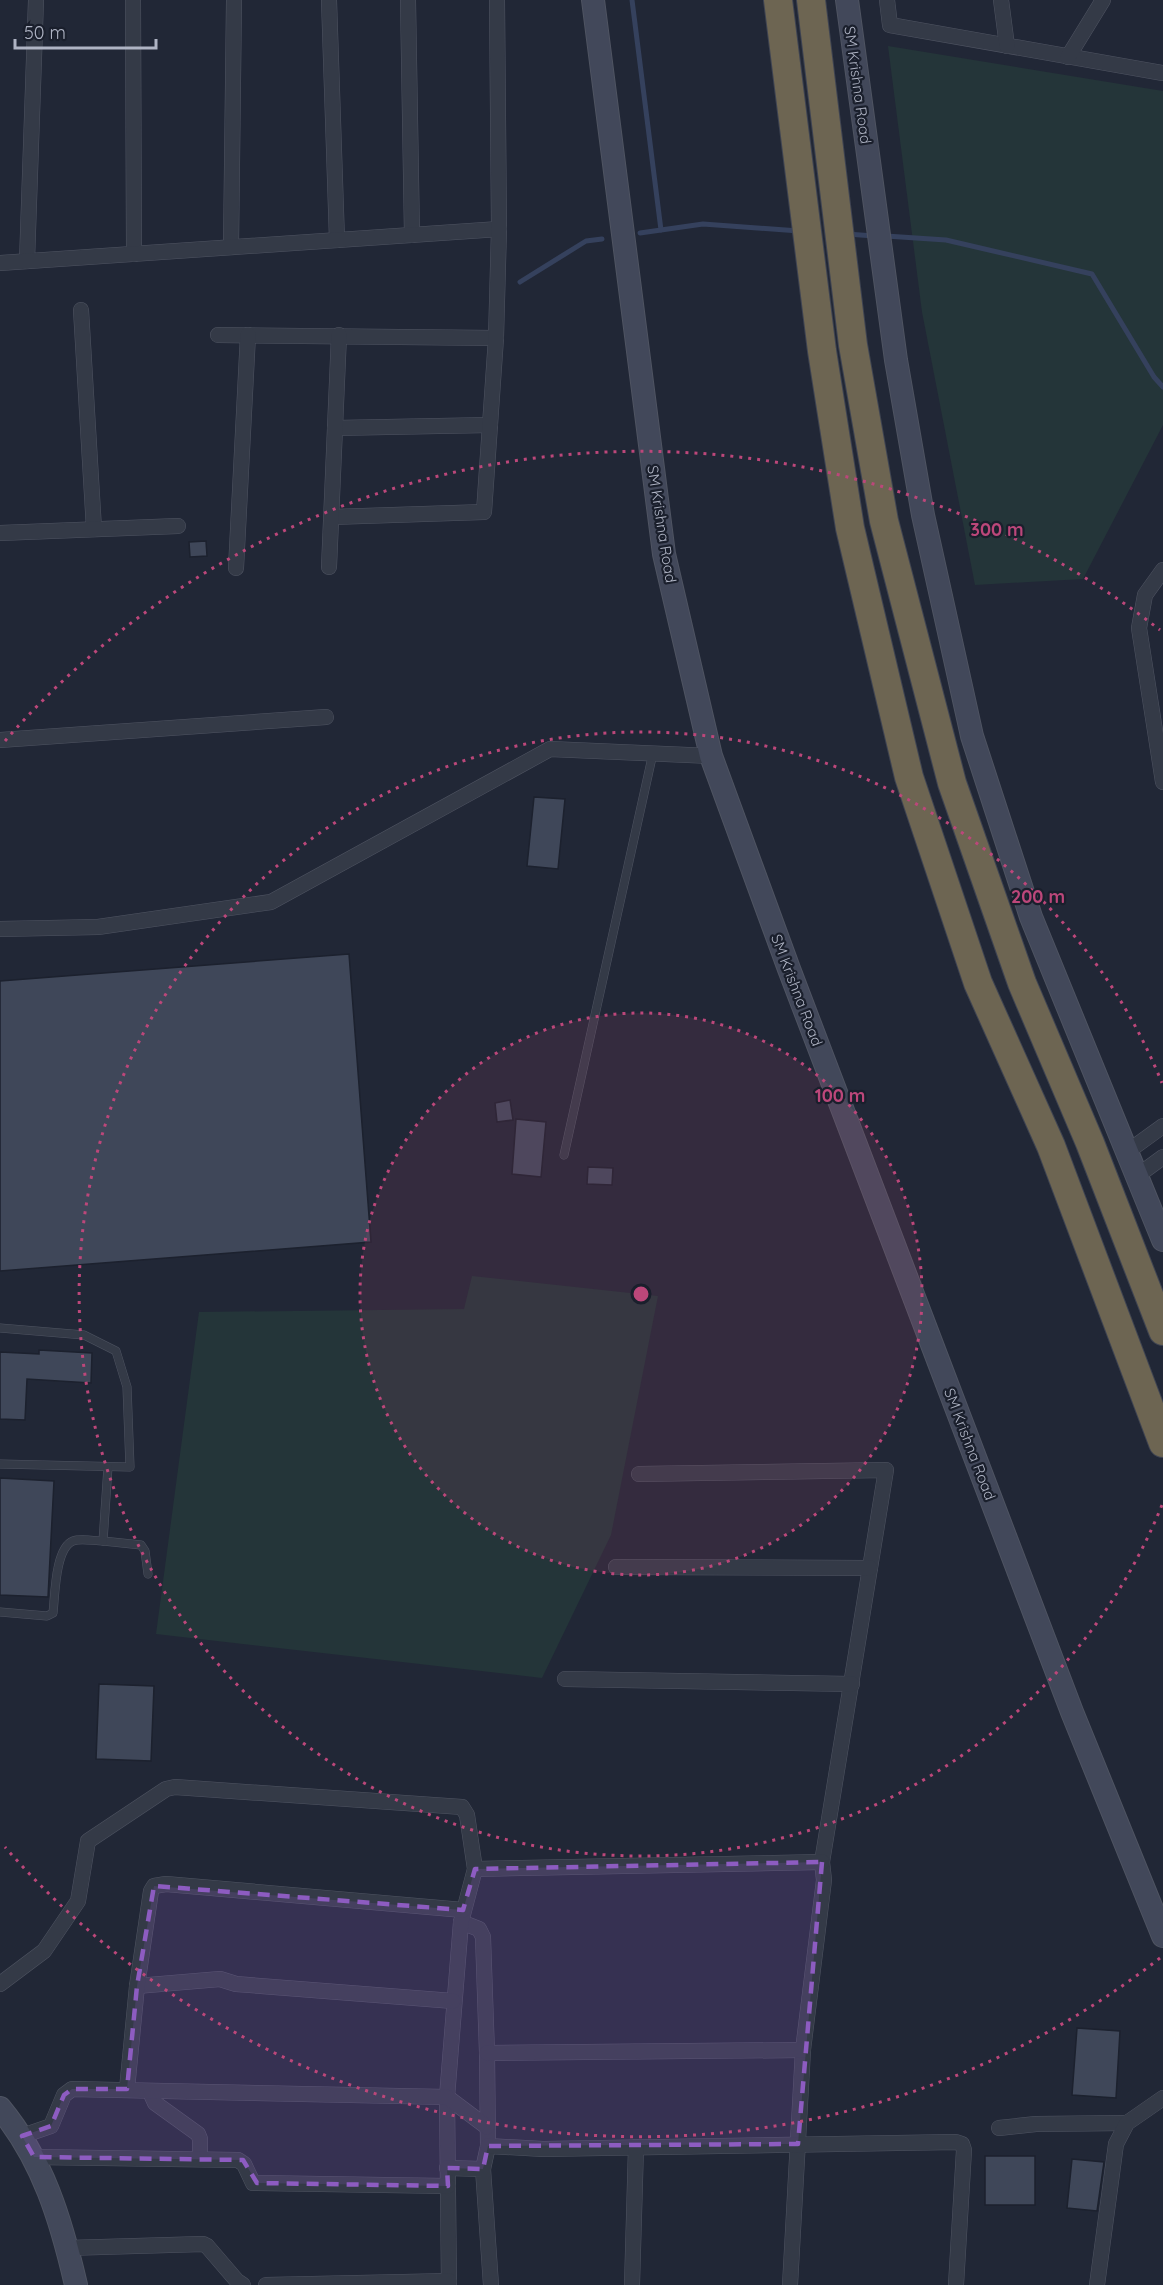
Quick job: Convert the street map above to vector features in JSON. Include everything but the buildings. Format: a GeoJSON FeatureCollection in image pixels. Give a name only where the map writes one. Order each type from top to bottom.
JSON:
{"type":"FeatureCollection","features":[{"type":"Feature","properties":{"kind":"highway"},"geometry":{"type":"LineString","coordinates":[[778,0],[822,351],[850,528],[909,777],[978,983],[1051,1146],[1163,1443]]}},
{"type":"Feature","properties":{"kind":"highway"},"geometry":{"type":"LineString","coordinates":[[811,0],[853,345],[884,522],[952,783],[1022,983],[1090,1143],[1158,1318]]}},
{"type":"Feature","properties":{"kind":"street"},"geometry":{"type":"LineString","coordinates":[[27,261],[36,0]]}},
{"type":"Feature","properties":{"kind":"street"},"geometry":{"type":"LineString","coordinates":[[133,0],[134,254]]}},
{"type":"Feature","properties":{"kind":"street"},"geometry":{"type":"LineString","coordinates":[[231,247],[234,0]]}},
{"type":"Feature","properties":{"kind":"street"},"geometry":{"type":"LineString","coordinates":[[329,0],[337,240]]}},
{"type":"Feature","properties":{"kind":"street"},"geometry":{"type":"LineString","coordinates":[[408,0],[412,235]]}},
{"type":"Feature","properties":{"kind":"street"},"geometry":{"type":"LineString","coordinates":[[332,517],[484,512],[496,338],[499,229],[497,0]]}},
{"type":"Feature","properties":{"kind":"street","name":"SM Krishna Road"},"geometry":{"type":"LineString","coordinates":[[593,0],[664,554],[711,756],[789,969],[1072,1712],[1163,1936]]}},
{"type":"Feature","properties":{"kind":"street","name":"SM Krishna Road"},"geometry":{"type":"LineString","coordinates":[[846,0],[896,360],[923,515],[972,736],[1031,917],[1163,1240]]}},
{"type":"Feature","properties":{"kind":"street"},"geometry":{"type":"LineString","coordinates":[[887,0],[890,25],[1163,73]]}},
{"type":"Feature","properties":{"kind":"street"},"geometry":{"type":"LineString","coordinates":[[1001,0],[1007,46]]}},
{"type":"Feature","properties":{"kind":"street"},"geometry":{"type":"LineString","coordinates":[[1068,57],[1103,0]]}},
{"type":"Feature","properties":{"kind":"street"},"geometry":{"type":"LineString","coordinates":[[0,263],[499,229]]}},
{"type":"Feature","properties":{"kind":"street"},"geometry":{"type":"LineString","coordinates":[[81,310],[94,529]]}},
{"type":"Feature","properties":{"kind":"street"},"geometry":{"type":"LineString","coordinates":[[218,335],[496,338]]}},
{"type":"Feature","properties":{"kind":"street"},"geometry":{"type":"LineString","coordinates":[[236,568],[248,335]]}},
{"type":"Feature","properties":{"kind":"street"},"geometry":{"type":"LineString","coordinates":[[330,567],[339,335]]}},
{"type":"Feature","properties":{"kind":"street"},"geometry":{"type":"LineString","coordinates":[[335,428],[490,425]]}},
{"type":"Feature","properties":{"kind":"street"},"geometry":{"type":"LineString","coordinates":[[0,533],[178,526]]}},
{"type":"Feature","properties":{"kind":"street"},"geometry":{"type":"LineString","coordinates":[[1163,570],[1144,596],[1138,628],[1163,782]]}},
{"type":"Feature","properties":{"kind":"street"},"geometry":{"type":"LineString","coordinates":[[0,740],[326,717]]}},
{"type":"Feature","properties":{"kind":"street"},"geometry":{"type":"LineString","coordinates":[[0,929],[98,927],[271,902],[550,749],[711,756]]}},
{"type":"Feature","properties":{"kind":"street"},"geometry":{"type":"LineString","coordinates":[[1127,1152],[1163,1126]]}},
{"type":"Feature","properties":{"kind":"street"},"geometry":{"type":"LineString","coordinates":[[1137,1176],[1163,1156]]}},
{"type":"Feature","properties":{"kind":"street"},"geometry":{"type":"LineString","coordinates":[[639,1474],[886,1470],[822,1862],[824,1880],[803,2050],[790,2285]]}},
{"type":"Feature","properties":{"kind":"street"},"geometry":{"type":"LineString","coordinates":[[616,1567],[870,1568]]}},
{"type":"Feature","properties":{"kind":"street"},"geometry":{"type":"LineString","coordinates":[[565,1679],[852,1684]]}},
{"type":"Feature","properties":{"kind":"street"},"geometry":{"type":"LineString","coordinates":[[0,1984],[44,1951],[78,1901],[88,1841],[166,1789],[175,1787],[462,1807],[467,1815],[475,1869],[462,1916],[453,2001],[447,2097],[449,2283],[266,2285]]}},
{"type":"Feature","properties":{"kind":"street"},"geometry":{"type":"LineString","coordinates":[[475,1869],[822,1862]]}},
{"type":"Feature","properties":{"kind":"street"},"geometry":{"type":"LineString","coordinates":[[127,2090],[137,1986],[151,1891],[154,1886],[160,1884],[462,1916],[479,1929],[483,1937],[488,2146],[483,2169],[491,2285]]}},
{"type":"Feature","properties":{"kind":"street"},"geometry":{"type":"LineString","coordinates":[[137,1986],[220,1979],[236,1984],[453,2001]]}},
{"type":"Feature","properties":{"kind":"street"},"geometry":{"type":"LineString","coordinates":[[487,2053],[803,2050]]}},
{"type":"Feature","properties":{"kind":"street"},"geometry":{"type":"LineString","coordinates":[[22,2136],[51,2126],[64,2095],[72,2089],[447,2097],[487,2127]]}},
{"type":"Feature","properties":{"kind":"street"},"geometry":{"type":"LineString","coordinates":[[150,2092],[155,2103],[198,2134],[200,2159]]}},
{"type":"Feature","properties":{"kind":"street"},"geometry":{"type":"LineString","coordinates":[[0,2094],[0,2108],[22,2136],[54,2202],[76,2285]]}},
{"type":"Feature","properties":{"kind":"street"},"geometry":{"type":"LineString","coordinates":[[1097,2285],[1116,2144],[1127,2122],[1163,2098]]}},
{"type":"Feature","properties":{"kind":"street"},"geometry":{"type":"LineString","coordinates":[[999,2128],[1036,2124],[1127,2122]]}},
{"type":"Feature","properties":{"kind":"street"},"geometry":{"type":"LineString","coordinates":[[488,2146],[543,2149],[956,2142],[962,2144],[964,2150],[956,2285]]}},
{"type":"Feature","properties":{"kind":"street"},"geometry":{"type":"LineString","coordinates":[[632,2285],[636,2147]]}},
{"type":"Feature","properties":{"kind":"street"},"geometry":{"type":"LineString","coordinates":[[34,2157],[242,2161],[251,2180],[257,2183],[448,2186]]}},
{"type":"Feature","properties":{"kind":"street"},"geometry":{"type":"LineString","coordinates":[[447,2168],[483,2169]]}},
{"type":"Feature","properties":{"kind":"street"},"geometry":{"type":"LineString","coordinates":[[67,2248],[203,2244],[243,2285]]}},
{"type":"Feature","properties":{"kind":"lane"},"geometry":{"type":"LineString","coordinates":[[564,1155],[653,753]]}},
{"type":"Feature","properties":{"kind":"lane"},"geometry":{"type":"LineString","coordinates":[[0,1328],[84,1335],[116,1351],[127,1387],[130,1467],[0,1464]]}},
{"type":"Feature","properties":{"kind":"lane"},"geometry":{"type":"LineString","coordinates":[[103,1541],[108,1467]]}},
{"type":"Feature","properties":{"kind":"lane"},"geometry":{"type":"LineString","coordinates":[[0,1612],[47,1616],[53,1613],[59,1563],[64,1548],[74,1540],[141,1545],[145,1551],[148,1574]]}},
{"type":"Feature","properties":{"kind":"highlighted area"},"geometry":{"type":"Polygon","coordinates":[[[822,1862],[798,2144],[488,2146],[483,2169],[447,2168],[448,2186],[257,2183],[243,2160],[34,2157],[22,2136],[51,2126],[64,2095],[72,2089],[127,2089],[137,1986],[154,1886],[463,1910],[475,1869],[822,1862]]]}},
{"type":"Feature","properties":{"kind":"shaded area"},"geometry":{"type":"Polygon","coordinates":[[[888,46],[1163,91],[1163,425],[1083,579],[975,585],[922,312],[888,46]]]}},
{"type":"Feature","properties":{"kind":"shaded area"},"geometry":{"type":"Polygon","coordinates":[[[472,1276],[658,1296],[611,1535],[542,1678],[156,1634],[199,1312],[464,1309],[472,1276]]]}},
{"type":"Feature","properties":{"kind":"waterway"},"geometry":{"type":"LineString","coordinates":[[632,0],[661,230]]}},
{"type":"Feature","properties":{"kind":"waterway"},"geometry":{"type":"LineString","coordinates":[[640,233],[703,224],[799,231]]}},
{"type":"Feature","properties":{"kind":"waterway"},"geometry":{"type":"LineString","coordinates":[[847,234],[874,236]]}},
{"type":"Feature","properties":{"kind":"waterway"},"geometry":{"type":"LineString","coordinates":[[886,236],[946,240],[1092,274],[1154,377],[1163,387]]}},
{"type":"Feature","properties":{"kind":"waterway"},"geometry":{"type":"LineString","coordinates":[[520,282],[586,241],[602,239]]}}]}
